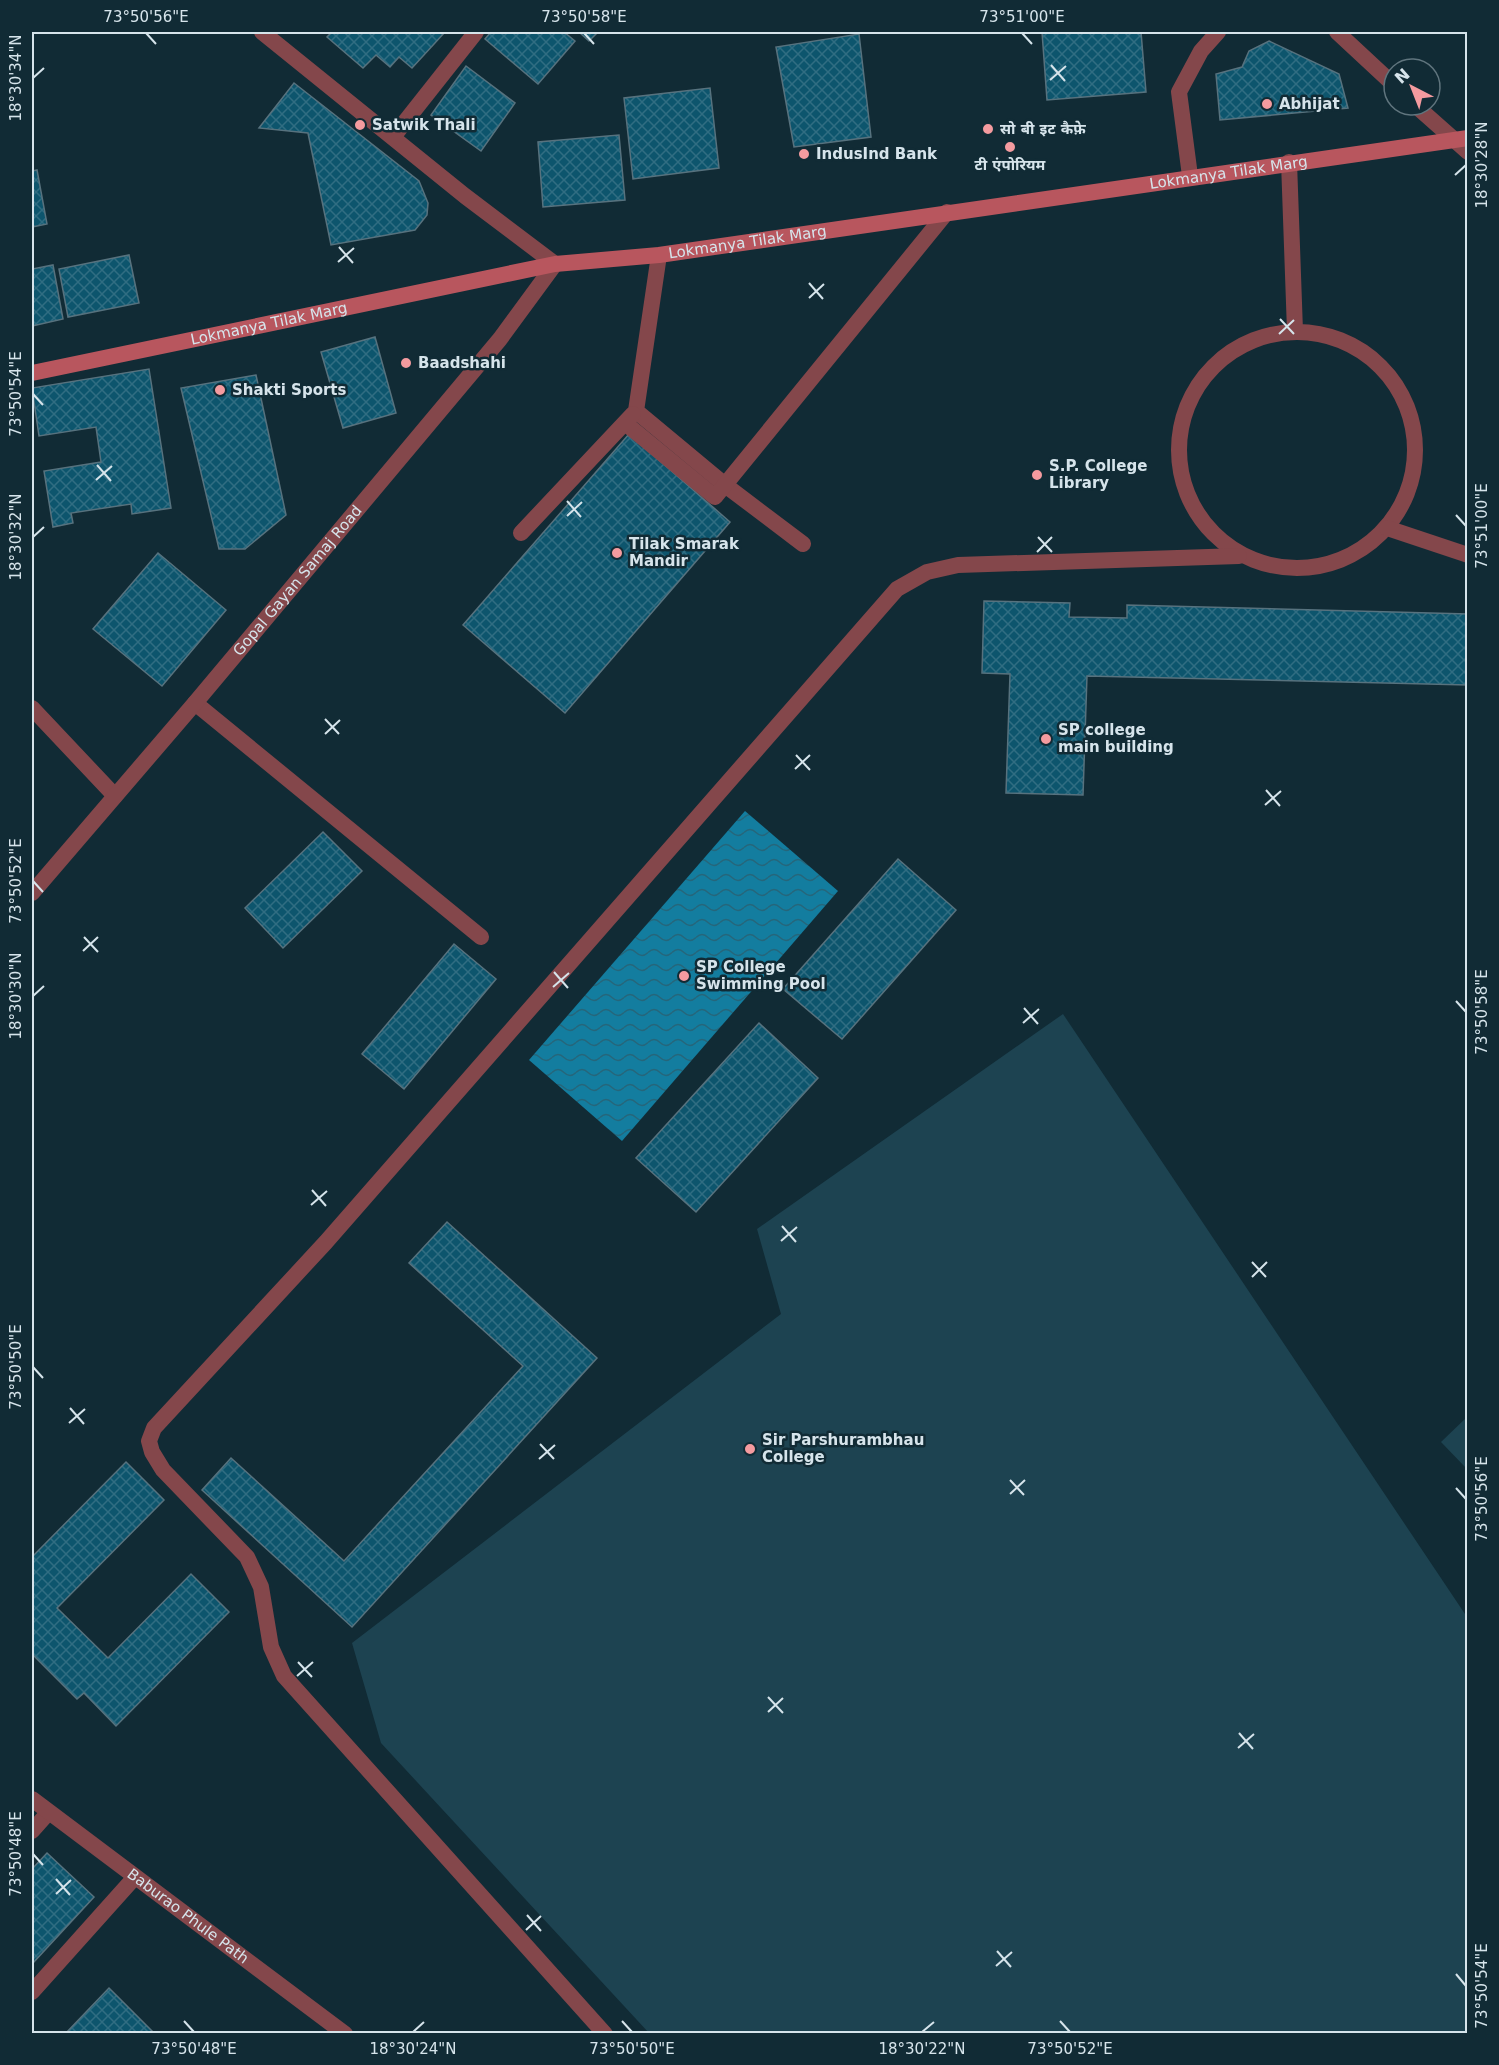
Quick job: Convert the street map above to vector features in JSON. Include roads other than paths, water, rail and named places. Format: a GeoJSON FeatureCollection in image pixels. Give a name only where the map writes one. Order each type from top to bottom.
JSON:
{"type":"FeatureCollection","features":[{"type":"Feature","properties":{"kind":"main road","name":"Lokmanya Tilak Marg"},"geometry":{"type":"LineString","coordinates":[[32,373],[555,264],[659,255],[1190,176],[1460,139]]}},
{"type":"Feature","properties":{"kind":"street"},"geometry":{"type":"LineString","coordinates":[[262,32],[555,264]]}},
{"type":"Feature","properties":{"kind":"street"},"geometry":{"type":"LineString","coordinates":[[393,137],[476,32]]}},
{"type":"Feature","properties":{"kind":"street"},"geometry":{"type":"LineString","coordinates":[[1190,176],[1179,92],[1201,51],[1218,32]]}},
{"type":"Feature","properties":{"kind":"street"},"geometry":{"type":"LineString","coordinates":[[1337,32],[1382,74]]}},
{"type":"Feature","properties":{"kind":"street"},"geometry":{"type":"LineString","coordinates":[[1432,117],[1460,139],[1467,152]]}},
{"type":"Feature","properties":{"kind":"street"},"geometry":{"type":"LineString","coordinates":[[1289,162],[1295,332]]}},
{"type":"Feature","properties":{"kind":"street"},"geometry":{"type":"LineString","coordinates":[[724,484],[947,212]]}},
{"type":"Feature","properties":{"kind":"street"},"geometry":{"type":"LineString","coordinates":[[521,533],[631,417],[659,255]]}},
{"type":"Feature","properties":{"kind":"street","name":"Gopal Gayan Samaj Road"},"geometry":{"type":"LineString","coordinates":[[32,893],[195,703],[500,339],[555,264]]}},
{"type":"Feature","properties":{"kind":"street"},"geometry":{"type":"LineString","coordinates":[[604,2034],[284,1676],[271,1647],[261,1587],[247,1557],[163,1470],[152,1452],[149,1441],[154,1428],[327,1242],[897,589],[927,572],[958,565],[1239,556],[1277,568],[1318,568],[1355,554],[1387,528],[1408,494],[1416,454],[1410,414],[1394,381],[1367,354],[1332,336],[1295,332],[1257,338],[1224,357],[1198,384],[1182,419],[1178,457],[1186,496],[1207,530],[1239,556]]}},
{"type":"Feature","properties":{"kind":"street"},"geometry":{"type":"LineString","coordinates":[[631,417],[803,544]]}},
{"type":"Feature","properties":{"kind":"street"},"geometry":{"type":"LineString","coordinates":[[1387,528],[1467,555]]}},
{"type":"Feature","properties":{"kind":"street"},"geometry":{"type":"LineString","coordinates":[[195,703],[481,937]]}},
{"type":"Feature","properties":{"kind":"street"},"geometry":{"type":"LineString","coordinates":[[32,708],[115,796]]}},
{"type":"Feature","properties":{"kind":"street","name":"Baburao Phule Path"},"geometry":{"type":"LineString","coordinates":[[32,1799],[324,2015],[345,2034]]}},
{"type":"Feature","properties":{"kind":"street"},"geometry":{"type":"LineString","coordinates":[[32,1831],[48,1812]]}},
{"type":"Feature","properties":{"kind":"street"},"geometry":{"type":"LineString","coordinates":[[32,1992],[135,1877]]}},
{"type":"Feature","properties":{"kind":"water","name":"SP College Swimming Pool"},"geometry":{"type":"Polygon","coordinates":[[[745,811],[838,891],[622,1141],[529,1060],[745,811]]]}},
{"type":"Feature","properties":{"kind":"place","name":"Abhijat"},"geometry":{"type":"Point","coordinates":[1267,104]}},
{"type":"Feature","properties":{"kind":"place","name":"Satwik Thali"},"geometry":{"type":"Point","coordinates":[360,125]}},
{"type":"Feature","properties":{"kind":"place","name":"सो बी इट कैफ़े"},"geometry":{"type":"Point","coordinates":[988,129]}},
{"type":"Feature","properties":{"kind":"place","name":"टी एंपोरियम"},"geometry":{"type":"Point","coordinates":[1010,147]}},
{"type":"Feature","properties":{"kind":"place","name":"IndusInd Bank"},"geometry":{"type":"Point","coordinates":[804,154]}},
{"type":"Feature","properties":{"kind":"place","name":"Baadshahi"},"geometry":{"type":"Point","coordinates":[406,363]}},
{"type":"Feature","properties":{"kind":"place","name":"Shakti Sports"},"geometry":{"type":"Point","coordinates":[220,390]}},
{"type":"Feature","properties":{"kind":"place","name":"S.P. College Library"},"geometry":{"type":"Point","coordinates":[1037,475]}},
{"type":"Feature","properties":{"kind":"place","name":"Tilak Smarak Mandir"},"geometry":{"type":"Point","coordinates":[617,553]}},
{"type":"Feature","properties":{"kind":"place","name":"SP college main building"},"geometry":{"type":"Point","coordinates":[1046,739]}},
{"type":"Feature","properties":{"kind":"place","name":"SP College Swimming Pool"},"geometry":{"type":"Point","coordinates":[684,976]}},
{"type":"Feature","properties":{"kind":"place","name":"Sir Parshurambhau College"},"geometry":{"type":"Point","coordinates":[750,1449]}}]}
